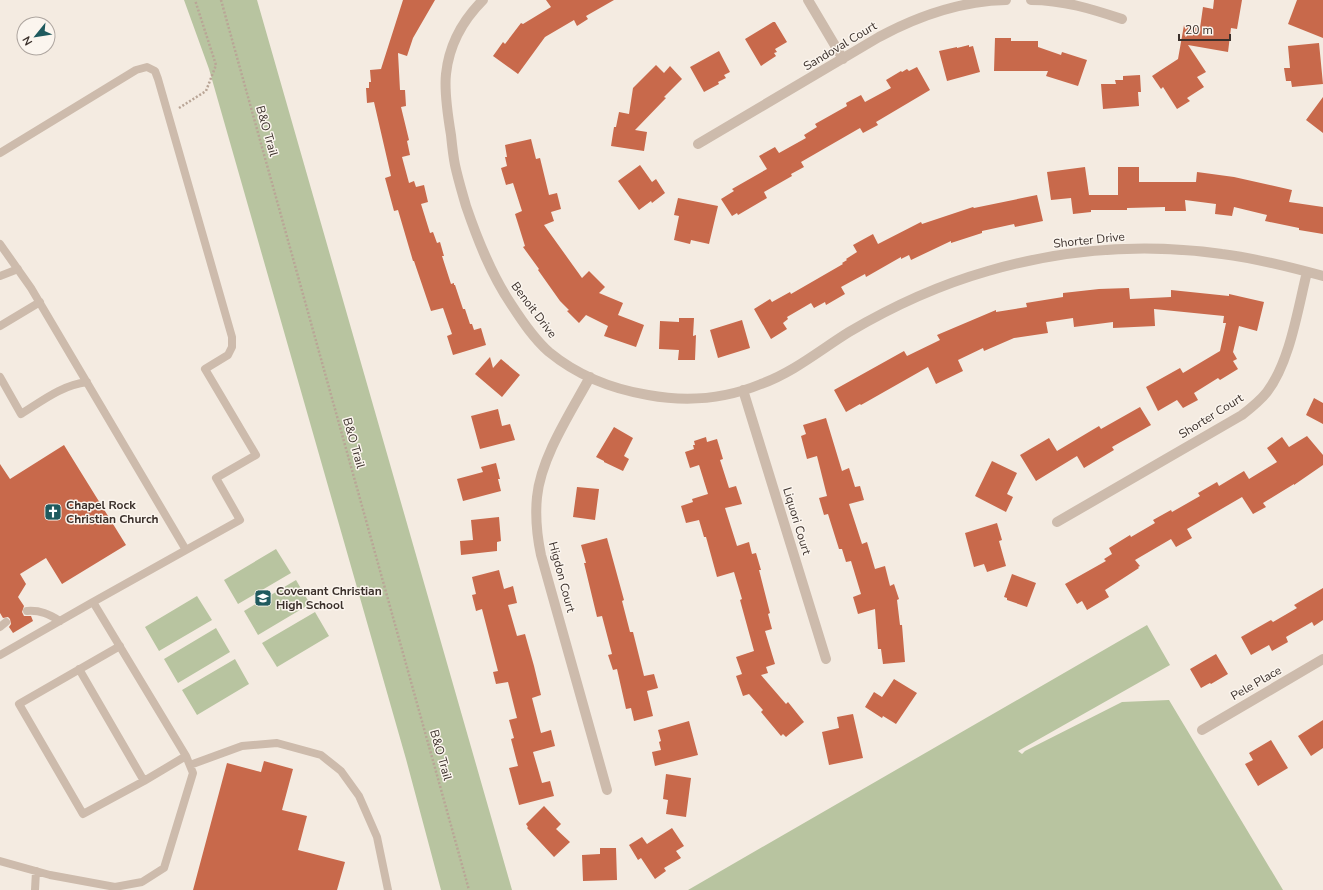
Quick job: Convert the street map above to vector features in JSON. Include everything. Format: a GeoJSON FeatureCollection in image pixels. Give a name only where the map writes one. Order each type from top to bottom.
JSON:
{"type":"FeatureCollection","features":[{"type":"Feature","properties":{"kind":"street"},"geometry":{"type":"LineString","coordinates":[[808,0],[843,59]]}},
{"type":"Feature","properties":{"kind":"street","name":"Sandoval Court"},"geometry":{"type":"LineString","coordinates":[[698,144],[892,30],[929,15],[967,5],[1006,0]]}},
{"type":"Feature","properties":{"kind":"street"},"geometry":{"type":"LineString","coordinates":[[1031,0],[1078,5],[1122,19]]}},
{"type":"Feature","properties":{"kind":"street","name":"Benoit Drive"},"geometry":{"type":"LineString","coordinates":[[482,1],[465,21],[455,40],[446,76],[447,106],[452,152],[463,197],[481,248],[494,276],[515,312],[547,350],[574,369],[597,381],[622,390],[663,398],[704,398],[719,396],[768,382],[789,372],[839,338],[867,322]]}},
{"type":"Feature","properties":{"kind":"street","name":"Shorter Drive"},"geometry":{"type":"LineString","coordinates":[[867,322],[928,292],[974,275],[1032,260],[1073,253],[1140,248],[1193,251],[1239,256],[1323,276]]}},
{"type":"Feature","properties":{"kind":"street","name":"Shorter Court"},"geometry":{"type":"LineString","coordinates":[[1057,522],[1242,415],[1255,404],[1267,392],[1284,361],[1308,272]]}},
{"type":"Feature","properties":{"kind":"street","name":"Higdon Court"},"geometry":{"type":"LineString","coordinates":[[590,377],[554,444],[545,466],[537,498],[536,520],[541,555],[607,790]]}},
{"type":"Feature","properties":{"kind":"street","name":"Liquori Court"},"geometry":{"type":"LineString","coordinates":[[743,390],[826,659]]}},
{"type":"Feature","properties":{"kind":"street","name":"Pele Place"},"geometry":{"type":"LineString","coordinates":[[1202,730],[1323,659]]}},
{"type":"Feature","properties":{"kind":"lane"},"geometry":{"type":"LineString","coordinates":[[0,153],[136,70],[147,67],[155,71],[232,337],[232,347],[228,355],[205,369],[256,454],[216,478],[240,520],[0,655]]}},
{"type":"Feature","properties":{"kind":"lane"},"geometry":{"type":"LineString","coordinates":[[0,244],[40,302],[186,550]]}},
{"type":"Feature","properties":{"kind":"lane"},"geometry":{"type":"LineString","coordinates":[[0,276],[18,269]]}},
{"type":"Feature","properties":{"kind":"lane"},"geometry":{"type":"LineString","coordinates":[[0,326],[40,302]]}},
{"type":"Feature","properties":{"kind":"lane"},"geometry":{"type":"LineString","coordinates":[[0,377],[21,414],[66,387],[86,382]]}},
{"type":"Feature","properties":{"kind":"lane"},"geometry":{"type":"LineString","coordinates":[[0,861],[115,889],[142,882],[164,868],[193,773],[186,756],[93,602]]}},
{"type":"Feature","properties":{"kind":"lane"},"geometry":{"type":"LineString","coordinates":[[27,611],[41,611],[60,621]]}},
{"type":"Feature","properties":{"kind":"lane"},"geometry":{"type":"LineString","coordinates":[[120,646],[19,704],[83,814],[186,756]]}},
{"type":"Feature","properties":{"kind":"lane"},"geometry":{"type":"LineString","coordinates":[[79,669],[144,781]]}},
{"type":"Feature","properties":{"kind":"lane"},"geometry":{"type":"LineString","coordinates":[[190,766],[242,746],[277,743],[322,755],[341,771],[359,796],[377,837],[388,890]]}},
{"type":"Feature","properties":{"kind":"lane"},"geometry":{"type":"LineString","coordinates":[[34,890],[36,871]]}},
{"type":"Feature","properties":{"kind":"path"},"geometry":{"type":"LineString","coordinates":[[176,110],[206,90],[216,65],[195,0]]}},
{"type":"Feature","properties":{"kind":"path","name":"B&O Trail"},"geometry":{"type":"LineString","coordinates":[[221,0],[469,890]]}},
{"type":"Feature","properties":{"kind":"green space"},"geometry":{"type":"Polygon","coordinates":[[[184,0],[257,0],[512,890],[441,890],[406,759],[209,69],[184,0]]]}},
{"type":"Feature","properties":{"kind":"green space"},"geometry":{"type":"Polygon","coordinates":[[[276,549],[291,573],[238,604],[224,580],[276,549]]]}},
{"type":"Feature","properties":{"kind":"green space"},"geometry":{"type":"Polygon","coordinates":[[[296,580],[310,604],[258,635],[244,611],[296,580]]]}},
{"type":"Feature","properties":{"kind":"green space"},"geometry":{"type":"Polygon","coordinates":[[[197,596],[212,620],[159,651],[145,627],[197,596]]]}},
{"type":"Feature","properties":{"kind":"green space"},"geometry":{"type":"Polygon","coordinates":[[[315,612],[329,636],[277,667],[262,643],[315,612]]]}},
{"type":"Feature","properties":{"kind":"green space"},"geometry":{"type":"Polygon","coordinates":[[[1147,625],[1170,665],[1018,751],[1022,754],[1025,751],[1122,702],[1169,700],[1283,890],[688,890],[1147,625]]]}},
{"type":"Feature","properties":{"kind":"green space"},"geometry":{"type":"Polygon","coordinates":[[[216,628],[230,652],[178,683],[164,659],[216,628]]]}},
{"type":"Feature","properties":{"kind":"green space"},"geometry":{"type":"Polygon","coordinates":[[[235,659],[249,684],[197,715],[182,690],[235,659]]]}},
{"type":"Feature","properties":{"kind":"building"},"geometry":{"type":"Polygon","coordinates":[[[403,0],[435,0],[413,38],[407,56],[398,53],[400,90],[405,90],[406,106],[401,107],[409,140],[407,141],[410,155],[402,157],[409,183],[414,181],[416,187],[424,185],[428,202],[421,204],[430,233],[433,232],[437,243],[440,242],[444,256],[442,256],[451,284],[454,283],[455,285],[470,324],[472,324],[474,330],[481,328],[486,345],[453,355],[447,336],[452,334],[443,308],[431,311],[413,261],[398,210],[394,211],[385,178],[391,176],[374,102],[367,103],[366,88],[369,88],[369,82],[371,82],[370,70],[381,69],[403,0]]]}},
{"type":"Feature","properties":{"kind":"building"},"geometry":{"type":"Polygon","coordinates":[[[546,0],[614,0],[586,16],[588,19],[577,26],[574,20],[545,37],[518,74],[493,56],[503,42],[505,44],[521,23],[523,24],[551,7],[546,0]]]}},
{"type":"Feature","properties":{"kind":"building"},"geometry":{"type":"Polygon","coordinates":[[[1214,0],[1242,0],[1237,29],[1231,28],[1228,52],[1188,45],[1206,72],[1197,77],[1204,87],[1187,98],[1190,101],[1177,109],[1163,87],[1161,89],[1152,76],[1178,59],[1184,25],[1200,28],[1203,7],[1213,9],[1214,0]]]}},
{"type":"Feature","properties":{"kind":"building"},"geometry":{"type":"Polygon","coordinates":[[[1297,0],[1323,0],[1323,38],[1288,24],[1297,0]]]}},
{"type":"Feature","properties":{"kind":"building"},"geometry":{"type":"Polygon","coordinates":[[[775,22],[787,42],[775,49],[777,52],[774,53],[776,56],[761,66],[745,39],[775,22]]]}},
{"type":"Feature","properties":{"kind":"building"},"geometry":{"type":"Polygon","coordinates":[[[995,38],[1011,38],[1011,41],[1038,41],[1038,47],[1061,55],[1062,52],[1087,60],[1078,86],[1046,76],[1048,71],[994,71],[995,38]]]}},
{"type":"Feature","properties":{"kind":"building"},"geometry":{"type":"Polygon","coordinates":[[[1319,43],[1323,84],[1292,87],[1291,81],[1286,81],[1284,68],[1290,68],[1288,46],[1319,43]]]}},
{"type":"Feature","properties":{"kind":"building"},"geometry":{"type":"Polygon","coordinates":[[[969,45],[969,47],[973,46],[980,72],[947,81],[939,51],[969,45]]]}},
{"type":"Feature","properties":{"kind":"building"},"geometry":{"type":"Polygon","coordinates":[[[719,51],[730,72],[724,75],[726,78],[718,82],[719,84],[704,92],[690,67],[719,51]]]}},
{"type":"Feature","properties":{"kind":"building"},"geometry":{"type":"Polygon","coordinates":[[[656,65],[664,73],[670,66],[682,79],[635,130],[647,132],[644,151],[611,146],[614,127],[616,127],[619,112],[629,114],[633,88],[656,65]]]}},
{"type":"Feature","properties":{"kind":"building"},"geometry":{"type":"Polygon","coordinates":[[[917,67],[930,90],[876,122],[878,125],[863,133],[860,128],[801,162],[804,167],[791,174],[792,176],[764,192],[767,198],[738,215],[737,213],[732,216],[721,199],[734,191],[732,189],[767,169],[759,156],[775,147],[779,153],[806,138],[804,135],[817,127],[815,124],[847,106],[846,103],[861,95],[865,102],[891,88],[886,80],[901,71],[902,72],[907,69],[909,71],[917,67]]]}},
{"type":"Feature","properties":{"kind":"building"},"geometry":{"type":"Polygon","coordinates":[[[1140,75],[1141,92],[1138,92],[1139,106],[1103,109],[1101,84],[1116,84],[1115,80],[1123,80],[1123,76],[1140,75]]]}},
{"type":"Feature","properties":{"kind":"building"},"geometry":{"type":"Polygon","coordinates":[[[1323,97],[1323,133],[1306,120],[1323,97]]]}},
{"type":"Feature","properties":{"kind":"building"},"geometry":{"type":"Polygon","coordinates":[[[531,139],[536,159],[540,158],[549,195],[557,193],[561,209],[551,212],[554,221],[544,225],[582,278],[589,271],[605,287],[599,293],[623,303],[618,315],[644,325],[636,347],[604,336],[608,326],[586,315],[579,323],[567,311],[569,310],[560,301],[523,247],[525,246],[515,214],[522,211],[513,183],[506,185],[501,168],[507,166],[505,145],[531,139]]]}},
{"type":"Feature","properties":{"kind":"building"},"geometry":{"type":"Polygon","coordinates":[[[640,165],[652,182],[656,179],[665,193],[652,203],[651,201],[639,210],[618,181],[640,165]]]}},
{"type":"Feature","properties":{"kind":"building"},"geometry":{"type":"Polygon","coordinates":[[[1085,167],[1089,195],[1118,195],[1118,167],[1139,167],[1139,182],[1196,182],[1197,172],[1234,177],[1292,190],[1289,202],[1323,207],[1323,234],[1299,230],[1299,228],[1265,221],[1267,215],[1234,207],[1232,216],[1215,214],[1216,204],[1185,200],[1186,211],[1165,211],[1165,207],[1127,208],[1127,210],[1091,210],[1091,212],[1073,214],[1071,198],[1051,200],[1047,172],[1085,167]]]}},
{"type":"Feature","properties":{"kind":"building"},"geometry":{"type":"Polygon","coordinates":[[[1037,195],[1043,221],[1015,227],[1014,224],[982,231],[982,233],[951,243],[951,241],[911,260],[909,255],[901,259],[901,257],[866,277],[865,274],[841,287],[845,294],[826,305],[825,302],[814,308],[811,303],[787,317],[788,319],[783,323],[787,329],[771,339],[754,309],[770,299],[772,302],[790,292],[791,294],[843,264],[842,263],[847,260],[846,259],[857,252],[853,245],[873,234],[878,244],[921,222],[922,224],[973,207],[1037,195]]]}},
{"type":"Feature","properties":{"kind":"building"},"geometry":{"type":"Polygon","coordinates":[[[678,198],[718,206],[709,244],[691,240],[690,244],[674,240],[679,216],[674,215],[678,198]]]}},
{"type":"Feature","properties":{"kind":"building"},"geometry":{"type":"Polygon","coordinates":[[[1129,288],[1130,299],[1171,297],[1171,290],[1229,296],[1229,294],[1264,302],[1257,331],[1239,326],[1233,352],[1237,359],[1233,361],[1238,369],[1220,380],[1218,378],[1194,393],[1198,400],[1183,408],[1177,400],[1158,411],[1146,387],[1180,368],[1183,373],[1220,351],[1226,323],[1223,323],[1224,316],[1154,309],[1155,326],[1113,328],[1113,322],[1074,327],[1073,318],[1046,322],[1048,333],[1014,338],[984,351],[983,348],[958,360],[963,371],[936,384],[928,367],[846,412],[834,390],[904,351],[907,356],[940,340],[937,335],[996,310],[996,312],[1027,307],[1026,303],[1063,297],[1063,293],[1099,289],[1129,288]]]}},
{"type":"Feature","properties":{"kind":"building"},"geometry":{"type":"Polygon","coordinates":[[[679,318],[694,318],[693,336],[696,335],[695,360],[678,360],[679,350],[659,349],[660,321],[679,322],[679,318]]]}},
{"type":"Feature","properties":{"kind":"building"},"geometry":{"type":"Polygon","coordinates":[[[742,320],[750,348],[718,358],[710,330],[742,320]]]}},
{"type":"Feature","properties":{"kind":"building"},"geometry":{"type":"Polygon","coordinates":[[[490,357],[493,368],[501,359],[520,375],[502,397],[475,374],[490,357]]]}},
{"type":"Feature","properties":{"kind":"building"},"geometry":{"type":"Polygon","coordinates":[[[1314,398],[1323,403],[1323,424],[1306,415],[1314,398]]]}},
{"type":"Feature","properties":{"kind":"building"},"geometry":{"type":"Polygon","coordinates":[[[1140,407],[1151,425],[1112,447],[1114,450],[1084,468],[1077,456],[1036,481],[1020,455],[1049,438],[1057,451],[1099,426],[1101,429],[1140,407]]]}},
{"type":"Feature","properties":{"kind":"building"},"geometry":{"type":"Polygon","coordinates":[[[498,409],[502,426],[510,424],[515,440],[480,449],[471,416],[498,409]]]}},
{"type":"Feature","properties":{"kind":"building"},"geometry":{"type":"Polygon","coordinates":[[[826,418],[842,471],[849,468],[855,487],[860,486],[864,500],[849,504],[862,544],[867,542],[875,569],[885,566],[890,586],[894,584],[899,599],[897,600],[900,625],[902,625],[905,662],[883,664],[881,649],[878,649],[875,609],[858,614],[853,597],[861,594],[851,561],[846,562],[842,549],[839,549],[828,514],[824,515],[819,498],[827,496],[817,456],[807,459],[801,436],[806,434],[803,425],[826,418]]]}},
{"type":"Feature","properties":{"kind":"building"},"geometry":{"type":"Polygon","coordinates":[[[614,427],[633,438],[624,456],[629,459],[623,471],[596,457],[614,427]]]}},
{"type":"Feature","properties":{"kind":"building"},"geometry":{"type":"Polygon","coordinates":[[[1307,436],[1323,455],[1323,465],[1294,485],[1263,503],[1266,507],[1253,514],[1242,497],[1187,529],[1192,538],[1176,547],[1171,539],[1135,560],[1140,566],[1138,567],[1139,568],[1105,590],[1109,597],[1087,610],[1082,601],[1077,604],[1065,584],[1106,561],[1104,559],[1112,554],[1109,548],[1130,535],[1131,537],[1155,523],[1153,520],[1171,510],[1172,512],[1200,496],[1198,493],[1217,482],[1219,486],[1244,471],[1249,479],[1277,462],[1267,448],[1282,437],[1289,447],[1307,436]]]}},
{"type":"Feature","properties":{"kind":"building"},"geometry":{"type":"Polygon","coordinates":[[[706,437],[707,442],[717,439],[723,459],[720,460],[729,488],[736,486],[742,504],[725,508],[737,546],[749,542],[752,554],[756,553],[761,570],[759,570],[770,613],[768,614],[772,629],[765,631],[775,664],[766,667],[768,673],[761,675],[786,704],[788,702],[804,722],[786,737],[783,734],[781,736],[761,712],[763,710],[749,694],[743,696],[736,676],[742,674],[736,657],[754,651],[734,572],[717,577],[706,537],[704,537],[699,520],[686,523],[681,506],[693,502],[692,499],[708,494],[699,465],[690,468],[685,452],[694,449],[694,441],[706,437]]]}},
{"type":"Feature","properties":{"kind":"building","name":"Chapel Rock Christian Church"},"geometry":{"type":"Polygon","coordinates":[[[64,445],[126,545],[62,584],[46,558],[20,574],[26,584],[18,597],[24,606],[22,612],[24,616],[31,616],[33,621],[13,633],[9,627],[11,624],[10,619],[8,617],[3,618],[0,613],[0,464],[10,479],[64,445]]]}},
{"type":"Feature","properties":{"kind":"building"},"geometry":{"type":"Polygon","coordinates":[[[992,461],[1017,473],[1007,494],[1013,497],[1006,512],[975,496],[992,461]]]}},
{"type":"Feature","properties":{"kind":"building"},"geometry":{"type":"Polygon","coordinates":[[[496,463],[501,491],[463,501],[457,479],[483,472],[481,467],[496,463]]]}},
{"type":"Feature","properties":{"kind":"building"},"geometry":{"type":"Polygon","coordinates":[[[577,487],[599,489],[595,520],[573,517],[577,487]]]}},
{"type":"Feature","properties":{"kind":"building"},"geometry":{"type":"Polygon","coordinates":[[[499,517],[501,541],[497,542],[497,551],[461,555],[460,541],[473,540],[471,520],[499,517]]]}},
{"type":"Feature","properties":{"kind":"building"},"geometry":{"type":"Polygon","coordinates":[[[997,523],[1002,540],[999,541],[1006,566],[987,572],[984,564],[974,567],[965,533],[997,523]]]}},
{"type":"Feature","properties":{"kind":"building"},"geometry":{"type":"Polygon","coordinates":[[[607,538],[624,600],[622,601],[630,632],[633,632],[644,676],[654,674],[658,688],[647,691],[653,716],[634,721],[631,708],[626,709],[617,669],[613,670],[608,655],[612,654],[602,616],[597,617],[581,545],[607,538]]]}},
{"type":"Feature","properties":{"kind":"building"},"geometry":{"type":"Polygon","coordinates":[[[499,570],[504,589],[513,586],[517,603],[508,605],[517,636],[525,634],[534,666],[541,695],[532,698],[541,733],[551,730],[555,746],[533,752],[542,783],[550,781],[554,796],[519,805],[509,768],[518,766],[511,739],[514,738],[509,720],[517,718],[508,682],[496,684],[493,672],[498,671],[482,609],[476,611],[472,595],[476,594],[472,577],[499,570]]]}},
{"type":"Feature","properties":{"kind":"building"},"geometry":{"type":"Polygon","coordinates":[[[1012,574],[1036,583],[1027,607],[1007,600],[1007,598],[1004,597],[1012,574]]]}},
{"type":"Feature","properties":{"kind":"building"},"geometry":{"type":"Polygon","coordinates":[[[1323,588],[1323,620],[1314,626],[1312,622],[1286,637],[1288,642],[1272,651],[1269,645],[1251,655],[1241,637],[1271,620],[1273,622],[1297,608],[1294,605],[1323,588]]]}},
{"type":"Feature","properties":{"kind":"building"},"geometry":{"type":"Polygon","coordinates":[[[1216,654],[1228,674],[1201,688],[1190,669],[1216,654]]]}},
{"type":"Feature","properties":{"kind":"building"},"geometry":{"type":"Polygon","coordinates":[[[894,679],[917,693],[896,724],[883,716],[882,718],[865,707],[874,692],[882,697],[894,679]]]}},
{"type":"Feature","properties":{"kind":"building"},"geometry":{"type":"Polygon","coordinates":[[[853,714],[863,758],[829,765],[822,732],[839,728],[837,717],[853,714]]]}},
{"type":"Feature","properties":{"kind":"building"},"geometry":{"type":"Polygon","coordinates":[[[1323,720],[1323,748],[1311,756],[1298,736],[1323,720]]]}},
{"type":"Feature","properties":{"kind":"building"},"geometry":{"type":"Polygon","coordinates":[[[689,721],[698,755],[655,766],[652,752],[661,750],[659,742],[661,741],[658,730],[689,721]]]}},
{"type":"Feature","properties":{"kind":"building"},"geometry":{"type":"Polygon","coordinates":[[[1271,740],[1288,768],[1258,786],[1245,764],[1253,760],[1249,753],[1271,740]]]}},
{"type":"Feature","properties":{"kind":"building"},"geometry":{"type":"Polygon","coordinates":[[[264,761],[293,769],[282,810],[307,816],[298,850],[345,862],[337,890],[193,890],[227,763],[261,772],[264,761]]]}},
{"type":"Feature","properties":{"kind":"building"},"geometry":{"type":"Polygon","coordinates":[[[666,774],[691,778],[686,817],[666,814],[668,800],[663,799],[666,774]]]}},
{"type":"Feature","properties":{"kind":"building"},"geometry":{"type":"Polygon","coordinates":[[[544,806],[561,824],[556,829],[570,842],[554,857],[527,828],[528,827],[526,824],[544,806]]]}},
{"type":"Feature","properties":{"kind":"building"},"geometry":{"type":"Polygon","coordinates":[[[672,828],[684,846],[676,851],[681,858],[664,868],[666,871],[655,879],[641,858],[638,860],[629,845],[642,837],[647,844],[672,828]]]}},
{"type":"Feature","properties":{"kind":"building"},"geometry":{"type":"Polygon","coordinates":[[[600,848],[616,848],[617,880],[583,881],[582,855],[600,854],[600,848]]]}},
{"type":"Feature","properties":{"kind":"place","name":"Chapel Rock Christian Church"},"geometry":{"type":"Point","coordinates":[53,512]}},
{"type":"Feature","properties":{"kind":"place","name":"Covenant Christian High School"},"geometry":{"type":"Point","coordinates":[263,598]}}]}
